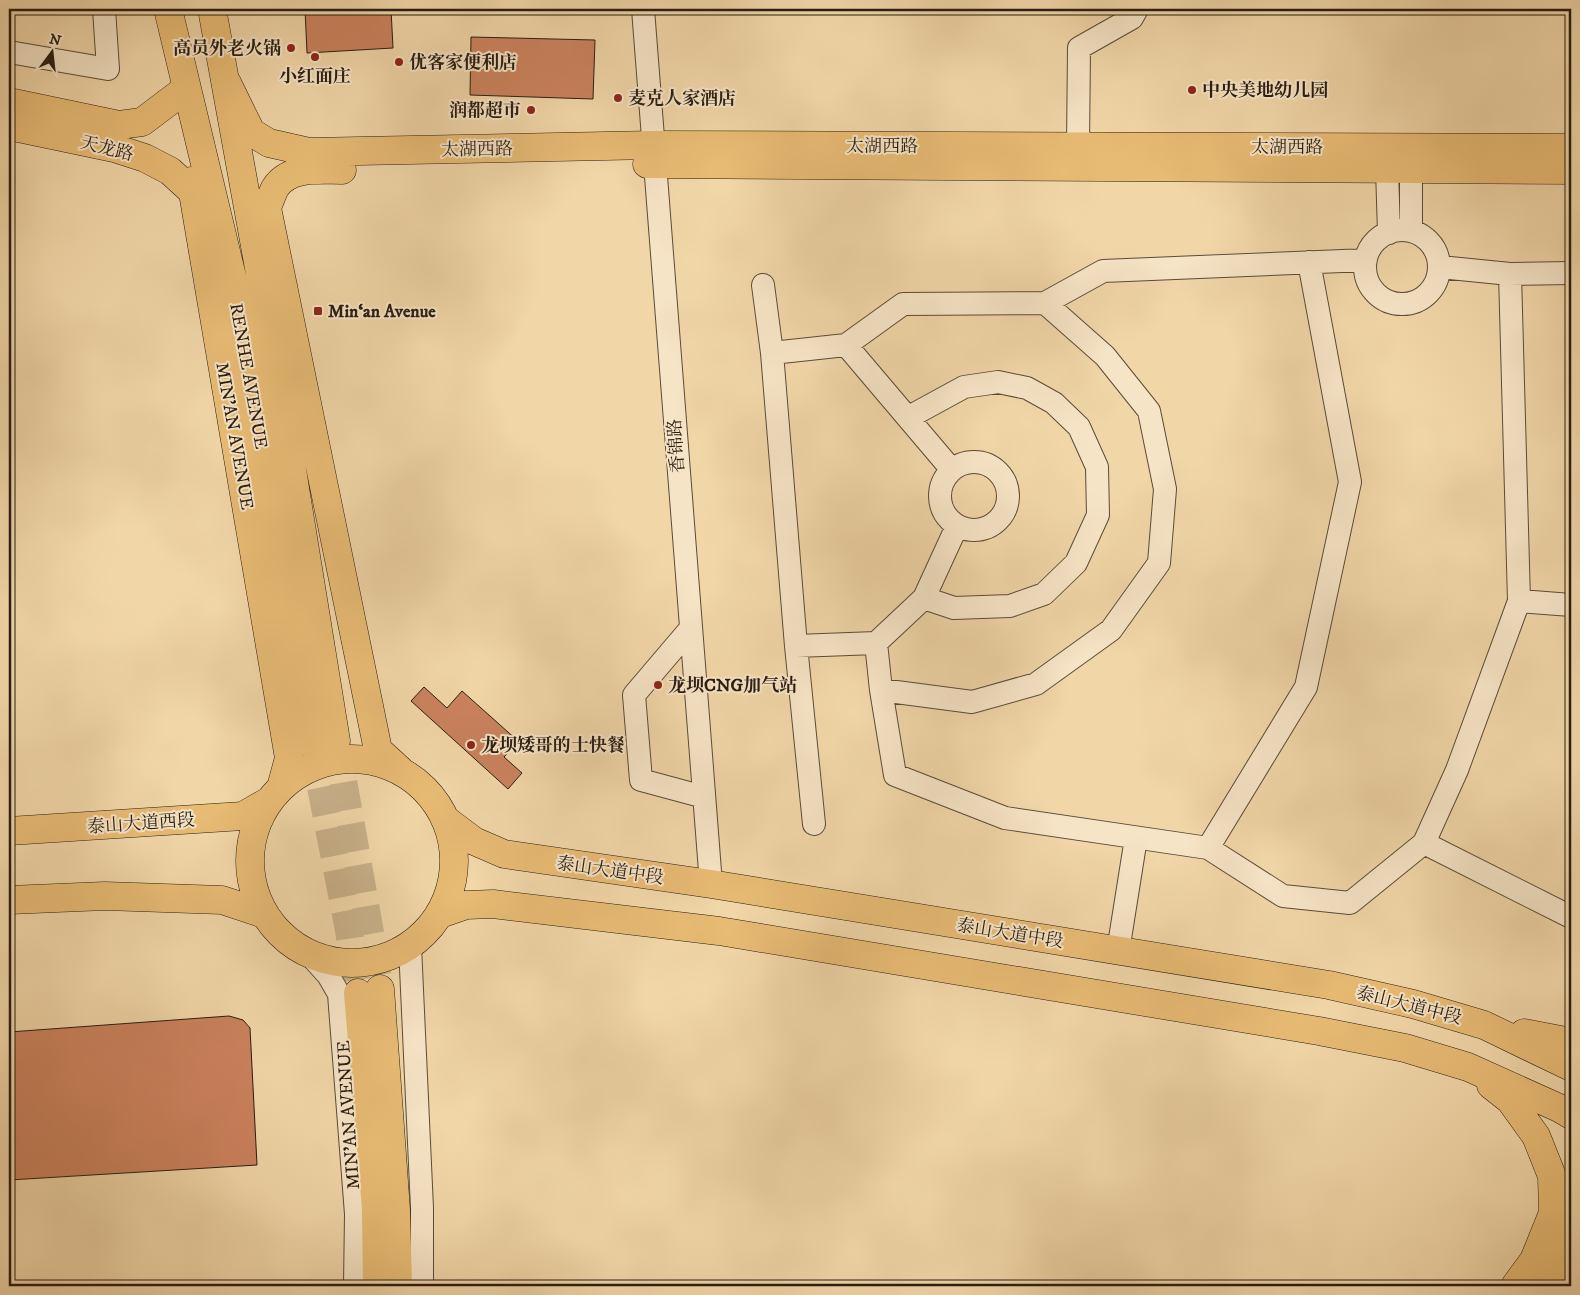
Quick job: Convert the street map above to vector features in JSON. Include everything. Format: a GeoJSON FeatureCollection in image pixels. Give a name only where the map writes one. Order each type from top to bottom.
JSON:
{"type":"FeatureCollection","features":[{"type":"Feature","properties":{"kind":"main road","name":"RENHE AVENUE"},"geometry":{"type":"LineString","coordinates":[[168,9],[234,285],[325,744],[261,279],[227,83],[212,9]]}},
{"type":"Feature","properties":{"kind":"main road"},"geometry":{"type":"LineString","coordinates":[[227,83],[251,132],[378,750],[427,791],[446,820]]}},
{"type":"Feature","properties":{"kind":"main road","name":"天龙路"},"geometry":{"type":"LineString","coordinates":[[9,102],[119,124],[142,122],[188,88]]}},
{"type":"Feature","properties":{"kind":"main road","name":"MIN'AN AVENUE"},"geometry":{"type":"LineString","coordinates":[[188,88],[184,145],[194,194],[289,758],[275,792],[258,819],[249,852],[252,887],[264,914],[283,938],[309,954],[329,961],[350,964],[371,962],[392,956],[410,946],[427,932],[440,914],[450,895],[455,854],[446,820]]}},
{"type":"Feature","properties":{"kind":"main road","name":"天龙路"},"geometry":{"type":"LineString","coordinates":[[9,126],[114,148],[145,158],[170,171],[194,194]]}},
{"type":"Feature","properties":{"kind":"main road","name":"太湖西路"},"geometry":{"type":"LineString","coordinates":[[251,132],[269,143],[309,152],[654,154],[1399,169],[1571,170]]}},
{"type":"Feature","properties":{"kind":"main road","name":"太湖西路"},"geometry":{"type":"LineString","coordinates":[[267,207],[276,187],[290,173],[310,170],[654,154],[1078,146],[1571,148]]}},
{"type":"Feature","properties":{"kind":"main road","name":"泰山大道西段"},"geometry":{"type":"LineString","coordinates":[[9,832],[243,816],[301,772],[322,763],[344,759],[367,760],[400,770]]}},
{"type":"Feature","properties":{"kind":"main road","name":"泰山大道中段"},"geometry":{"type":"LineString","coordinates":[[446,820],[474,841],[504,854],[711,884],[1329,985],[1413,1004],[1484,1025],[1571,1067]]}},
{"type":"Feature","properties":{"kind":"main road"},"geometry":{"type":"LineString","coordinates":[[9,900],[104,896],[222,900],[264,914]]}},
{"type":"Feature","properties":{"kind":"main road"},"geometry":{"type":"LineString","coordinates":[[440,914],[466,905],[493,904],[719,931],[1319,1031],[1405,1048],[1468,1067],[1571,1115]]}},
{"type":"Feature","properties":{"kind":"main road","name":"MIN'AN AVENUE"},"geometry":{"type":"LineString","coordinates":[[377,1286],[369,991],[396,1210],[398,1286]]}},
{"type":"Feature","properties":{"kind":"main road"},"geometry":{"type":"LineString","coordinates":[[1484,1025],[1571,1042]]}},
{"type":"Feature","properties":{"kind":"main road"},"geometry":{"type":"LineString","coordinates":[[1468,1067],[1510,1100],[1536,1136],[1552,1176],[1555,1269]]}},
{"type":"Feature","properties":{"kind":"main road"},"geometry":{"type":"LineString","coordinates":[[1515,1286],[1555,1269],[1571,1220]]}},
{"type":"Feature","properties":{"kind":"street"},"geometry":{"type":"LineString","coordinates":[[9,52],[108,69],[104,9]]}},
{"type":"Feature","properties":{"kind":"street","name":"香锦路"},"geometry":{"type":"LineString","coordinates":[[643,9],[711,884]]}},
{"type":"Feature","properties":{"kind":"street"},"geometry":{"type":"LineString","coordinates":[[1078,146],[1078,48],[1132,18],[1137,9]]}},
{"type":"Feature","properties":{"kind":"street"},"geometry":{"type":"LineString","coordinates":[[1399,169],[1411,231]]}},
{"type":"Feature","properties":{"kind":"street"},"geometry":{"type":"LineString","coordinates":[[1389,233],[1399,169]]}},
{"type":"Feature","properties":{"kind":"street"},"geometry":{"type":"LineString","coordinates":[[1400,230],[1411,231],[1422,236],[1432,244],[1438,255],[1440,267],[1438,279],[1431,290],[1422,298],[1411,303],[1399,304],[1386,301],[1376,294],[1369,284],[1365,272],[1370,248],[1378,239],[1389,233],[1400,230]]}},
{"type":"Feature","properties":{"kind":"street"},"geometry":{"type":"LineString","coordinates":[[772,353],[846,345],[904,304],[1045,303],[1103,271],[1366,260]]}},
{"type":"Feature","properties":{"kind":"street"},"geometry":{"type":"LineString","coordinates":[[1208,848],[1306,687],[1350,482],[1309,262]]}},
{"type":"Feature","properties":{"kind":"street"},"geometry":{"type":"LineString","coordinates":[[1440,267],[1510,274],[1571,273]]}},
{"type":"Feature","properties":{"kind":"street"},"geometry":{"type":"LineString","coordinates":[[876,643],[881,690],[895,775],[1005,818],[1208,848],[1283,896],[1350,903],[1424,843],[1457,770],[1519,601],[1510,274]]}},
{"type":"Feature","properties":{"kind":"street"},"geometry":{"type":"LineString","coordinates":[[763,285],[772,353],[796,646],[814,824]]}},
{"type":"Feature","properties":{"kind":"street"},"geometry":{"type":"LineString","coordinates":[[881,690],[972,702],[1036,684],[1111,630],[1159,563],[1165,489],[1149,411],[1105,356],[1045,303]]}},
{"type":"Feature","properties":{"kind":"street"},"geometry":{"type":"LineString","coordinates":[[846,345],[952,470]]}},
{"type":"Feature","properties":{"kind":"street"},"geometry":{"type":"LineString","coordinates":[[909,417],[964,387],[998,382],[1027,388],[1054,403],[1079,427],[1097,467],[1098,516],[1076,563],[1044,594],[1010,606],[954,608],[924,598]]}},
{"type":"Feature","properties":{"kind":"street"},"geometry":{"type":"LineString","coordinates":[[982,462],[992,466],[1006,482],[1008,503],[1004,513],[998,521],[978,530],[967,530],[957,526],[948,519],[942,510],[940,488],[945,478],[961,464],[982,462]]}},
{"type":"Feature","properties":{"kind":"street"},"geometry":{"type":"LineString","coordinates":[[796,646],[876,643],[924,598],[957,526]]}},
{"type":"Feature","properties":{"kind":"street"},"geometry":{"type":"LineString","coordinates":[[1519,601],[1571,605]]}},
{"type":"Feature","properties":{"kind":"street"},"geometry":{"type":"LineString","coordinates":[[690,628],[634,695],[641,780],[704,796]]}},
{"type":"Feature","properties":{"kind":"street"},"geometry":{"type":"LineString","coordinates":[[1118,951],[1136,838]]}},
{"type":"Feature","properties":{"kind":"street"},"geometry":{"type":"LineString","coordinates":[[1424,843],[1571,917]]}},
{"type":"Feature","properties":{"kind":"street"},"geometry":{"type":"LineString","coordinates":[[410,946],[422,1208],[422,1286]]}},
{"type":"Feature","properties":{"kind":"street","name":"MIN'AN AVENUE"},"geometry":{"type":"LineString","coordinates":[[309,954],[328,974],[339,994],[356,1214],[355,1286]]}},
{"type":"Feature","properties":{"kind":"path"},"geometry":{"type":"LineString","coordinates":[[128,12],[144,9]]}},
{"type":"Feature","properties":{"kind":"building"},"geometry":{"type":"Polygon","coordinates":[[[305,9],[391,9],[393,48],[307,53],[305,9]]]}},
{"type":"Feature","properties":{"kind":"building"},"geometry":{"type":"Polygon","coordinates":[[[471,37],[595,40],[593,99],[470,95],[471,37]]]}},
{"type":"Feature","properties":{"kind":"building"},"geometry":{"type":"Polygon","coordinates":[[[424,687],[447,708],[462,691],[518,741],[504,757],[522,773],[508,789],[411,701],[424,687]]]}},
{"type":"Feature","properties":{"kind":"building"},"geometry":{"type":"Polygon","coordinates":[[[229,1016],[243,1020],[250,1028],[257,1165],[9,1180],[9,1032],[229,1016]]]}},
{"type":"Feature","properties":{"kind":"tunnel"},"geometry":{"type":"LineString","coordinates":[[336,741],[380,989]]}},
{"type":"Feature","properties":{"kind":"tunnel"},"geometry":{"type":"LineString","coordinates":[[313,746],[349,930],[358,993]]}},
{"type":"Feature","properties":{"kind":"place","name":"高员外老火锅"},"geometry":{"type":"Point","coordinates":[291,48]}},
{"type":"Feature","properties":{"kind":"place","name":"小红面庄"},"geometry":{"type":"Point","coordinates":[315,57]}},
{"type":"Feature","properties":{"kind":"place","name":"优客家便利店"},"geometry":{"type":"Point","coordinates":[399,62]}},
{"type":"Feature","properties":{"kind":"place","name":"中央美地幼儿园"},"geometry":{"type":"Point","coordinates":[1192,90]}},
{"type":"Feature","properties":{"kind":"place","name":"麦克人家酒店"},"geometry":{"type":"Point","coordinates":[618,98]}},
{"type":"Feature","properties":{"kind":"place","name":"润都超市"},"geometry":{"type":"Point","coordinates":[531,110]}},
{"type":"Feature","properties":{"kind":"place","name":"Min‘an Avenue"},"geometry":{"type":"Point","coordinates":[318,311]}},
{"type":"Feature","properties":{"kind":"place","name":"龙坝CNG加气站"},"geometry":{"type":"Point","coordinates":[658,685]}},
{"type":"Feature","properties":{"kind":"place","name":"龙坝矮哥的士快餐"},"geometry":{"type":"Point","coordinates":[471,745]}}]}
